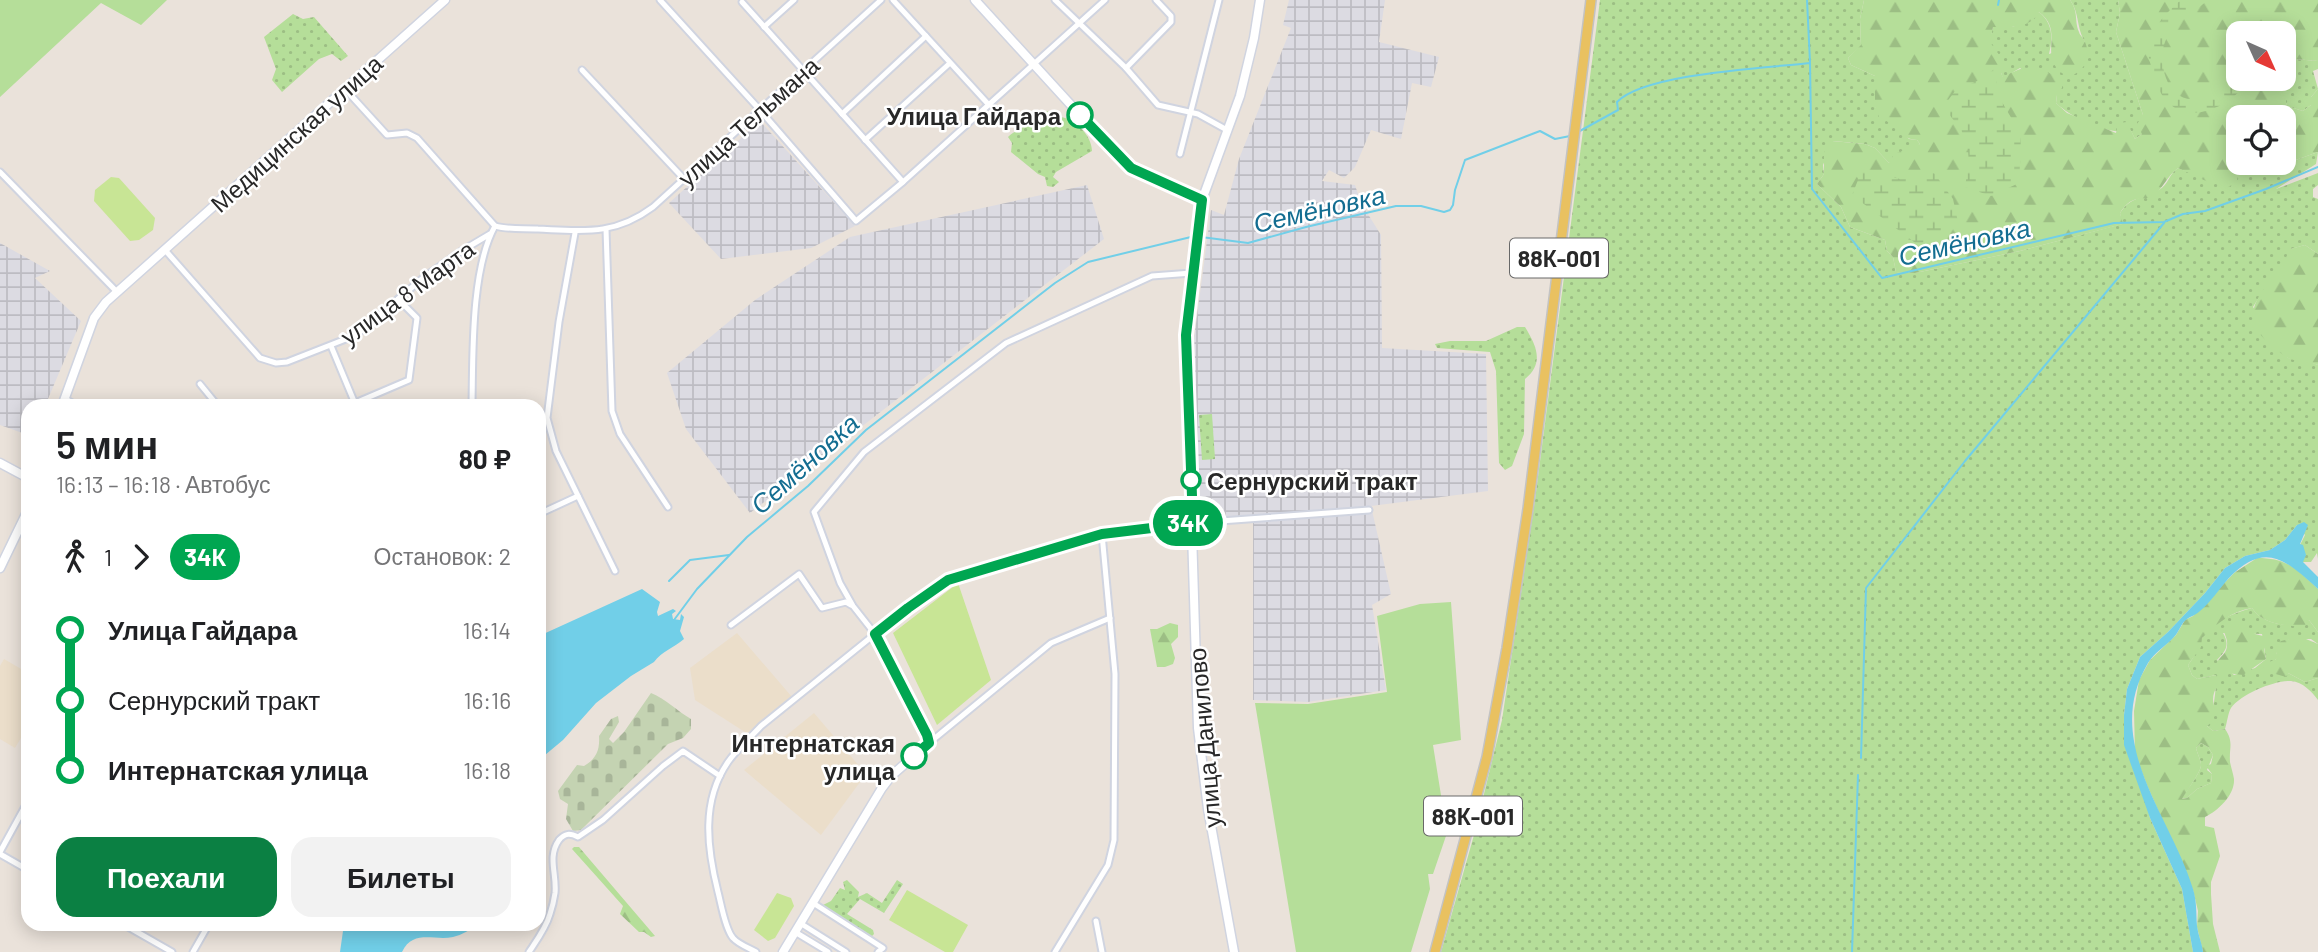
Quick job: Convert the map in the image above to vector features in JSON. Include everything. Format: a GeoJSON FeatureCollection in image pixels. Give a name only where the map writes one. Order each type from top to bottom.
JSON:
{"type":"FeatureCollection","features":[{"type":"Feature","properties":{"kind":"main road","name":"Медицинская улица"},"geometry":{"type":"LineString","coordinates":[[64,399],[94,318],[106,302],[445,0]]}},
{"type":"Feature","properties":{"kind":"main road"},"geometry":{"type":"LineString","coordinates":[[975,0],[1123,162],[1140,173],[1202,200]]}},
{"type":"Feature","properties":{"kind":"main road"},"geometry":{"type":"LineString","coordinates":[[783,952],[882,788],[891,776],[929,743],[923,724],[875,634],[948,580],[1102,534],[1193,523],[1186,335],[1192,273],[1202,200],[1244,78],[1260,0]]}},
{"type":"Feature","properties":{"kind":"main road","name":"88К-001"},"geometry":{"type":"LineString","coordinates":[[1435,952],[1487,758],[1507,648],[1528,509],[1591,0]]}},
{"type":"Feature","properties":{"kind":"main road"},"geometry":{"type":"LineString","coordinates":[[0,463],[21,474]]}},
{"type":"Feature","properties":{"kind":"main road","name":"улица Данилово"},"geometry":{"type":"LineString","coordinates":[[1193,523],[1199,739],[1208,809],[1234,952]]}},
{"type":"Feature","properties":{"kind":"main road"},"geometry":{"type":"LineString","coordinates":[[0,568],[21,524]]}},
{"type":"Feature","properties":{"kind":"street"},"geometry":{"type":"LineString","coordinates":[[660,0],[856,221],[1105,0]]}},
{"type":"Feature","properties":{"kind":"street"},"geometry":{"type":"LineString","coordinates":[[764,27],[794,0]]}},
{"type":"Feature","properties":{"kind":"street","name":"улица Тельмана"},"geometry":{"type":"LineString","coordinates":[[495,226],[575,233],[606,229],[642,215],[881,0]]}},
{"type":"Feature","properties":{"kind":"street"},"geometry":{"type":"LineString","coordinates":[[893,0],[989,105]]}},
{"type":"Feature","properties":{"kind":"street"},"geometry":{"type":"LineString","coordinates":[[1055,0],[1088,29],[1158,104],[1192,113],[1227,130]]}},
{"type":"Feature","properties":{"kind":"street"},"geometry":{"type":"LineString","coordinates":[[1126,68],[1171,22],[1171,16],[1156,0]]}},
{"type":"Feature","properties":{"kind":"street"},"geometry":{"type":"LineString","coordinates":[[1180,154],[1219,0]]}},
{"type":"Feature","properties":{"kind":"street"},"geometry":{"type":"LineString","coordinates":[[742,2],[903,182]]}},
{"type":"Feature","properties":{"kind":"street"},"geometry":{"type":"LineString","coordinates":[[842,114],[926,36]]}},
{"type":"Feature","properties":{"kind":"street"},"geometry":{"type":"LineString","coordinates":[[865,140],[950,63]]}},
{"type":"Feature","properties":{"kind":"street"},"geometry":{"type":"LineString","coordinates":[[582,70],[684,179]]}},
{"type":"Feature","properties":{"kind":"street"},"geometry":{"type":"LineString","coordinates":[[346,90],[387,135],[407,133],[417,138],[495,226],[490,234],[480,274],[473,331],[472,399]]}},
{"type":"Feature","properties":{"kind":"street"},"geometry":{"type":"LineString","coordinates":[[0,172],[117,292]]}},
{"type":"Feature","properties":{"kind":"street"},"geometry":{"type":"LineString","coordinates":[[606,229],[612,411],[620,434],[668,507]]}},
{"type":"Feature","properties":{"kind":"street"},"geometry":{"type":"LineString","coordinates":[[575,233],[559,322],[547,418],[556,451],[615,570]]}},
{"type":"Feature","properties":{"kind":"street","name":"улица 8 Марта"},"geometry":{"type":"LineString","coordinates":[[165,250],[260,358],[276,363],[287,362],[356,335],[463,250],[490,234]]}},
{"type":"Feature","properties":{"kind":"street"},"geometry":{"type":"LineString","coordinates":[[756,952],[733,938],[712,870],[707,832],[711,800],[728,762],[761,726],[875,634],[853,606],[840,583],[814,512],[864,453],[1006,343],[1152,276],[1192,273]]}},
{"type":"Feature","properties":{"kind":"street"},"geometry":{"type":"LineString","coordinates":[[367,399],[410,380],[417,318],[398,299]]}},
{"type":"Feature","properties":{"kind":"street"},"geometry":{"type":"LineString","coordinates":[[331,346],[351,399]]}},
{"type":"Feature","properties":{"kind":"street"},"geometry":{"type":"LineString","coordinates":[[200,384],[212,399]]}},
{"type":"Feature","properties":{"kind":"street"},"geometry":{"type":"LineString","coordinates":[[546,511],[578,496]]}},
{"type":"Feature","properties":{"kind":"street"},"geometry":{"type":"LineString","coordinates":[[1193,523],[1369,510]]}},
{"type":"Feature","properties":{"kind":"street"},"geometry":{"type":"LineString","coordinates":[[1055,952],[1099,880],[1112,852],[1115,674],[1102,534]]}},
{"type":"Feature","properties":{"kind":"street"},"geometry":{"type":"LineString","coordinates":[[731,625],[799,573],[822,608],[845,601],[853,606]]}},
{"type":"Feature","properties":{"kind":"street"},"geometry":{"type":"LineString","coordinates":[[929,743],[1051,643],[1110,618]]}},
{"type":"Feature","properties":{"kind":"street"},"geometry":{"type":"LineString","coordinates":[[546,924],[555,892],[551,858],[555,845],[563,836],[578,836],[603,820],[683,751],[720,776]]}},
{"type":"Feature","properties":{"kind":"street"},"geometry":{"type":"LineString","coordinates":[[21,814],[0,853],[21,866]]}},
{"type":"Feature","properties":{"kind":"street"},"geometry":{"type":"LineString","coordinates":[[813,904],[883,947],[878,952]]}},
{"type":"Feature","properties":{"kind":"street"},"geometry":{"type":"LineString","coordinates":[[1096,922],[1102,952]]}},
{"type":"Feature","properties":{"kind":"street"},"geometry":{"type":"LineString","coordinates":[[800,923],[846,952]]}},
{"type":"Feature","properties":{"kind":"street"},"geometry":{"type":"LineString","coordinates":[[135,931],[172,952]]}},
{"type":"Feature","properties":{"kind":"street"},"geometry":{"type":"LineString","coordinates":[[193,952],[205,931]]}},
{"type":"Feature","properties":{"kind":"street"},"geometry":{"type":"LineString","coordinates":[[529,952],[543,931]]}},
{"type":"Feature","properties":{"kind":"street"},"geometry":{"type":"LineString","coordinates":[[795,932],[828,952]]}},
{"type":"Feature","properties":{"kind":"shaded area"},"geometry":{"type":"Polygon","coordinates":[[[1289,0],[1385,0],[1379,42],[1439,57],[1431,87],[1412,83],[1401,139],[1371,130],[1355,167],[1344,178],[1329,170],[1322,181],[1355,185],[1361,203],[1381,235],[1382,348],[1486,354],[1488,491],[1371,506],[1391,594],[1372,605],[1386,690],[1308,702],[1253,700],[1253,521],[1199,519],[1194,339],[1211,210],[1224,215],[1239,159],[1291,28],[1283,25],[1289,0]]]}},
{"type":"Feature","properties":{"kind":"shaded area"},"geometry":{"type":"Polygon","coordinates":[[[760,121],[855,226],[811,248],[721,259],[669,203],[760,121]]]}},
{"type":"Feature","properties":{"kind":"shaded area"},"geometry":{"type":"Polygon","coordinates":[[[1087,185],[1104,239],[750,513],[686,429],[667,373],[755,300],[850,237],[1087,185]]]}},
{"type":"Feature","properties":{"kind":"shaded area"},"geometry":{"type":"Polygon","coordinates":[[[0,243],[50,271],[35,278],[81,321],[48,399],[21,399],[21,432],[0,425],[0,243]]]}},
{"type":"Feature","properties":{"kind":"shaded area"},"geometry":{"type":"Polygon","coordinates":[[[737,633],[792,697],[748,734],[695,700],[690,668],[737,633]]]}},
{"type":"Feature","properties":{"kind":"shaded area"},"geometry":{"type":"Polygon","coordinates":[[[4,659],[21,669],[21,738],[15,748],[0,739],[0,666],[4,659]]]}},
{"type":"Feature","properties":{"kind":"shaded area"},"geometry":{"type":"Polygon","coordinates":[[[814,713],[866,774],[821,835],[744,770],[814,713]]]}},
{"type":"Feature","properties":{"kind":"green space"},"geometry":{"type":"Polygon","coordinates":[[[0,0],[167,0],[141,25],[101,3],[0,97],[0,0]]]}},
{"type":"Feature","properties":{"kind":"green space"},"geometry":{"type":"Polygon","coordinates":[[[1600,0],[1864,0],[1860,19],[1861,46],[1848,58],[1851,65],[1875,76],[1875,107],[1909,139],[1917,140],[1920,144],[1889,163],[1875,148],[1865,144],[1833,141],[1823,165],[1824,174],[1817,184],[1841,207],[1850,227],[1885,240],[1896,272],[1915,273],[2020,251],[2122,224],[2120,213],[2124,207],[2133,200],[2162,188],[2178,168],[2216,183],[2231,175],[2296,175],[2296,160],[2318,152],[2316,164],[2276,189],[2318,173],[2318,185],[2313,189],[2313,197],[2318,199],[2318,254],[2305,245],[2291,249],[2253,307],[2288,358],[2318,365],[2318,559],[2317,553],[2311,562],[2303,562],[2300,545],[2305,535],[2297,525],[2285,540],[2270,550],[2245,556],[2225,568],[2168,632],[2140,657],[2127,689],[2124,715],[2150,818],[2182,889],[2193,952],[1441,952],[1474,835],[1502,720],[1535,500],[1600,0]]]}},
{"type":"Feature","properties":{"kind":"green space"},"geometry":{"type":"Polygon","coordinates":[[[1864,0],[2070,0],[2079,32],[2087,48],[2087,59],[2082,68],[2068,77],[2058,70],[2051,54],[2051,28],[2039,12],[2025,24],[1993,27],[1990,42],[2007,66],[2001,73],[2003,77],[2026,68],[2045,71],[2062,80],[2056,103],[2067,113],[2116,133],[2118,123],[2127,122],[2135,139],[2142,134],[2137,124],[2143,115],[2116,32],[2120,13],[2118,0],[2318,0],[2318,61],[2296,59],[2296,21],[2226,21],[2226,91],[2286,91],[2287,105],[2226,105],[2226,175],[2238,175],[2237,180],[2229,187],[2206,181],[2178,168],[2152,198],[2137,199],[2127,205],[2120,213],[2123,224],[2020,251],[1915,273],[1896,272],[1885,240],[1850,227],[1841,207],[1817,184],[1824,174],[1824,151],[1832,141],[1865,144],[1875,148],[1889,163],[1894,154],[1920,144],[1917,140],[1900,134],[1890,123],[1879,117],[1875,107],[1875,76],[1851,65],[1848,58],[1861,45],[1860,19],[1864,0]]]}},
{"type":"Feature","properties":{"kind":"green space"},"geometry":{"type":"Polygon","coordinates":[[[2070,0],[2118,0],[2120,13],[2116,32],[2143,115],[2142,134],[2135,139],[2131,131],[2112,131],[2072,115],[2056,103],[2057,95],[2020,68],[2003,78],[1989,42],[1993,27],[2013,27],[2039,12],[2051,31],[2049,54],[2085,42],[2070,0]]]}},
{"type":"Feature","properties":{"kind":"green space"},"geometry":{"type":"Polygon","coordinates":[[[2181,0],[2208,0],[2178,24],[2169,35],[2162,60],[2171,88],[2185,98],[2206,96],[2226,85],[2226,91],[2240,91],[2220,106],[2193,113],[2169,104],[2160,92],[2149,59],[2148,47],[2154,30],[2181,0]]]}},
{"type":"Feature","properties":{"kind":"green space"},"geometry":{"type":"Polygon","coordinates":[[[293,14],[303,19],[314,17],[348,56],[341,61],[332,54],[319,59],[282,92],[272,80],[276,69],[264,37],[293,14]]]}},
{"type":"Feature","properties":{"kind":"green space"},"geometry":{"type":"Polygon","coordinates":[[[2296,59],[2318,61],[2318,69],[2313,71],[2318,89],[2311,97],[2311,105],[2303,111],[2296,109],[2296,105],[2287,105],[2283,93],[2296,91],[2296,59]]]}},
{"type":"Feature","properties":{"kind":"green space"},"geometry":{"type":"Polygon","coordinates":[[[1999,66],[1999,94],[2020,138],[2019,183],[1991,196],[1965,187],[1967,143],[1959,127],[1943,107],[1955,91],[1977,81],[1999,66]]]}},
{"type":"Feature","properties":{"kind":"green space"},"geometry":{"type":"Polygon","coordinates":[[[2318,89],[2318,152],[2296,160],[2296,109],[2303,111],[2311,105],[2311,97],[2318,89]]]}},
{"type":"Feature","properties":{"kind":"green space"},"geometry":{"type":"Polygon","coordinates":[[[1047,111],[1080,127],[1088,138],[1092,151],[1056,172],[1053,177],[1059,182],[1053,187],[1047,186],[1045,177],[1011,152],[1012,143],[1008,137],[1047,111]]]}},
{"type":"Feature","properties":{"kind":"green space"},"geometry":{"type":"Polygon","coordinates":[[[1862,170],[1900,179],[1934,173],[1953,199],[1958,222],[1922,248],[1852,195],[1862,170]]]}},
{"type":"Feature","properties":{"kind":"green space"},"geometry":{"type":"Polygon","coordinates":[[[111,177],[119,178],[155,218],[153,230],[139,240],[130,241],[94,201],[95,190],[111,177]]]}},
{"type":"Feature","properties":{"kind":"green space"},"geometry":{"type":"Polygon","coordinates":[[[2305,245],[2318,254],[2318,365],[2293,360],[2284,355],[2258,331],[2253,319],[2259,296],[2290,249],[2305,245]]]}},
{"type":"Feature","properties":{"kind":"green space"},"geometry":{"type":"Polygon","coordinates":[[[1517,327],[1525,327],[1535,347],[1537,360],[1525,379],[1524,434],[1512,466],[1505,470],[1499,463],[1496,371],[1490,352],[1437,348],[1435,344],[1450,341],[1486,341],[1517,327]]]}},
{"type":"Feature","properties":{"kind":"green space"},"geometry":{"type":"Polygon","coordinates":[[[1212,414],[1215,459],[1202,460],[1199,415],[1212,414]]]}},
{"type":"Feature","properties":{"kind":"green space"},"geometry":{"type":"Polygon","coordinates":[[[2257,558],[2277,560],[2297,570],[2318,589],[2318,632],[2309,620],[2304,627],[2282,625],[2262,618],[2252,608],[2244,610],[2225,619],[2202,638],[2201,647],[2188,665],[2197,679],[2216,675],[2220,683],[2213,697],[2213,719],[2207,726],[2213,731],[2225,729],[2228,734],[2234,779],[2232,791],[2225,802],[2205,817],[2205,826],[2214,828],[2220,856],[2211,882],[2211,894],[2213,924],[2220,952],[2203,952],[2193,890],[2135,754],[2134,711],[2139,680],[2150,660],[2176,635],[2185,620],[2193,616],[2234,573],[2257,558]],[[2201,743],[2196,748],[2200,768],[2182,799],[2211,783],[2212,774],[2206,766],[2211,764],[2213,755],[2208,747],[2201,743]]]}},
{"type":"Feature","properties":{"kind":"green space"},"geometry":{"type":"Polygon","coordinates":[[[958,583],[991,680],[937,725],[893,633],[958,583]]]}},
{"type":"Feature","properties":{"kind":"green space"},"geometry":{"type":"Polygon","coordinates":[[[1451,602],[1461,740],[1433,745],[1447,833],[1433,874],[1428,874],[1430,889],[1411,952],[1296,952],[1255,703],[1308,704],[1387,692],[1377,616],[1420,604],[1451,602]]]}},
{"type":"Feature","properties":{"kind":"green space"},"geometry":{"type":"Polygon","coordinates":[[[2252,608],[2263,619],[2278,624],[2309,620],[2318,632],[2318,644],[2311,639],[2289,639],[2276,652],[2278,657],[2275,660],[2288,673],[2305,682],[2318,678],[2318,700],[2299,683],[2276,683],[2242,698],[2231,708],[2225,729],[2213,731],[2207,726],[2214,701],[2216,675],[2197,679],[2188,665],[2210,628],[2223,619],[2252,608]],[[2223,633],[2226,648],[2217,660],[2234,675],[2255,668],[2266,659],[2262,634],[2223,633]]]}},
{"type":"Feature","properties":{"kind":"green space"},"geometry":{"type":"Polygon","coordinates":[[[1170,623],[1178,625],[1178,637],[1171,644],[1175,658],[1173,664],[1157,667],[1150,629],[1170,623]]]}},
{"type":"Feature","properties":{"kind":"green space"},"geometry":{"type":"Polygon","coordinates":[[[2233,623],[2240,624],[2255,634],[2271,638],[2264,649],[2266,659],[2243,675],[2218,672],[2217,667],[2227,646],[2223,628],[2233,623]]]}},
{"type":"Feature","properties":{"kind":"green space"},"geometry":{"type":"Polygon","coordinates":[[[2306,639],[2318,644],[2318,678],[2305,682],[2288,673],[2286,677],[2262,670],[2265,663],[2277,657],[2275,647],[2281,641],[2306,639]]]}},
{"type":"Feature","properties":{"kind":"green space"},"geometry":{"type":"Polygon","coordinates":[[[651,693],[691,719],[691,729],[683,738],[668,744],[581,830],[573,831],[566,819],[568,804],[560,799],[558,791],[577,765],[584,766],[592,760],[598,750],[599,736],[611,719],[618,716],[619,722],[609,739],[613,743],[624,732],[651,693]]]}},
{"type":"Feature","properties":{"kind":"green space"},"geometry":{"type":"Polygon","coordinates":[[[2201,743],[2208,747],[2213,755],[2207,770],[2212,774],[2211,783],[2181,799],[2200,768],[2196,748],[2201,743]]]}},
{"type":"Feature","properties":{"kind":"green space"},"geometry":{"type":"Polygon","coordinates":[[[579,847],[655,936],[639,932],[620,914],[623,906],[572,849],[579,847]]]}},
{"type":"Feature","properties":{"kind":"green space"},"geometry":{"type":"Polygon","coordinates":[[[847,880],[859,892],[858,897],[867,893],[882,903],[897,880],[903,884],[884,913],[860,899],[847,914],[873,930],[871,937],[823,907],[840,888],[845,890],[843,882],[847,880]]]}},
{"type":"Feature","properties":{"kind":"green space"},"geometry":{"type":"Polygon","coordinates":[[[907,890],[968,925],[953,952],[945,952],[889,920],[907,890]]]}},
{"type":"Feature","properties":{"kind":"green space"},"geometry":{"type":"Polygon","coordinates":[[[777,893],[791,898],[794,906],[775,938],[768,941],[754,930],[777,893]]]}},
{"type":"Feature","properties":{"kind":"water"},"geometry":{"type":"Polygon","coordinates":[[[2304,522],[2308,525],[2300,544],[2303,545],[2306,555],[2303,562],[2318,577],[2318,589],[2296,570],[2275,558],[2253,560],[2241,567],[2208,604],[2185,621],[2174,637],[2148,663],[2136,692],[2132,721],[2136,750],[2145,778],[2183,862],[2196,903],[2197,926],[2203,952],[2193,952],[2182,889],[2150,818],[2124,745],[2127,689],[2140,657],[2168,632],[2225,568],[2245,556],[2270,550],[2285,540],[2297,525],[2304,522]]]}},
{"type":"Feature","properties":{"kind":"water"},"geometry":{"type":"Polygon","coordinates":[[[642,589],[660,602],[658,616],[673,609],[676,611],[672,614],[673,619],[680,620],[681,614],[684,617],[680,631],[684,639],[596,703],[563,740],[546,754],[546,633],[642,589]]]}},
{"type":"Feature","properties":{"kind":"water"},"geometry":{"type":"Polygon","coordinates":[[[343,931],[468,931],[446,938],[418,938],[402,952],[340,952],[343,931]]]}},
{"type":"Feature","properties":{"kind":"waterway"},"geometry":{"type":"LineString","coordinates":[[1807,0],[1810,62]]}},
{"type":"Feature","properties":{"kind":"waterway"},"geometry":{"type":"LineString","coordinates":[[1998,5],[1999,0]]}},
{"type":"Feature","properties":{"kind":"waterway","name":"Семёновка"},"geometry":{"type":"LineString","coordinates":[[1578,132],[1618,110],[1617,102],[1632,92],[1653,84],[1708,74],[1810,63],[1812,189],[1882,278],[2114,223],[2164,222],[2183,214],[2205,211],[2318,167]]}},
{"type":"Feature","properties":{"kind":"waterway","name":"Семёновка"},"geometry":{"type":"LineString","coordinates":[[1201,237],[1248,243],[1396,206],[1421,206],[1444,212],[1450,210],[1453,205],[1465,160],[1540,131],[1555,139],[1570,136]]}},
{"type":"Feature","properties":{"kind":"waterway"},"geometry":{"type":"LineString","coordinates":[[1861,758],[1866,588],[1965,461],[2164,223]]}},
{"type":"Feature","properties":{"kind":"waterway","name":"Семёновка"},"geometry":{"type":"LineString","coordinates":[[674,620],[697,589],[747,537],[808,486],[866,430],[1055,283],[1088,262],[1195,236]]}},
{"type":"Feature","properties":{"kind":"waterway"},"geometry":{"type":"LineString","coordinates":[[669,581],[690,560],[729,555]]}},
{"type":"Feature","properties":{"kind":"waterway"},"geometry":{"type":"LineString","coordinates":[[1852,952],[1858,775]]}},
{"type":"Feature","properties":{"kind":"bus line","name":"34К"},"geometry":{"type":"LineString","coordinates":[[914,756],[929,743],[927,735],[875,634],[948,580],[1102,534],[1193,523],[1186,335],[1202,200],[1131,168],[1080,115]]}},
{"type":"Feature","properties":{"kind":"place","name":"Улица Гайдара"},"geometry":{"type":"Point","coordinates":[1080,115]}},
{"type":"Feature","properties":{"kind":"place","name":"Сернурский тракт"},"geometry":{"type":"Point","coordinates":[1191,480]}},
{"type":"Feature","properties":{"kind":"place","name":"Интернатская улица"},"geometry":{"type":"Point","coordinates":[914,756]}}]}
